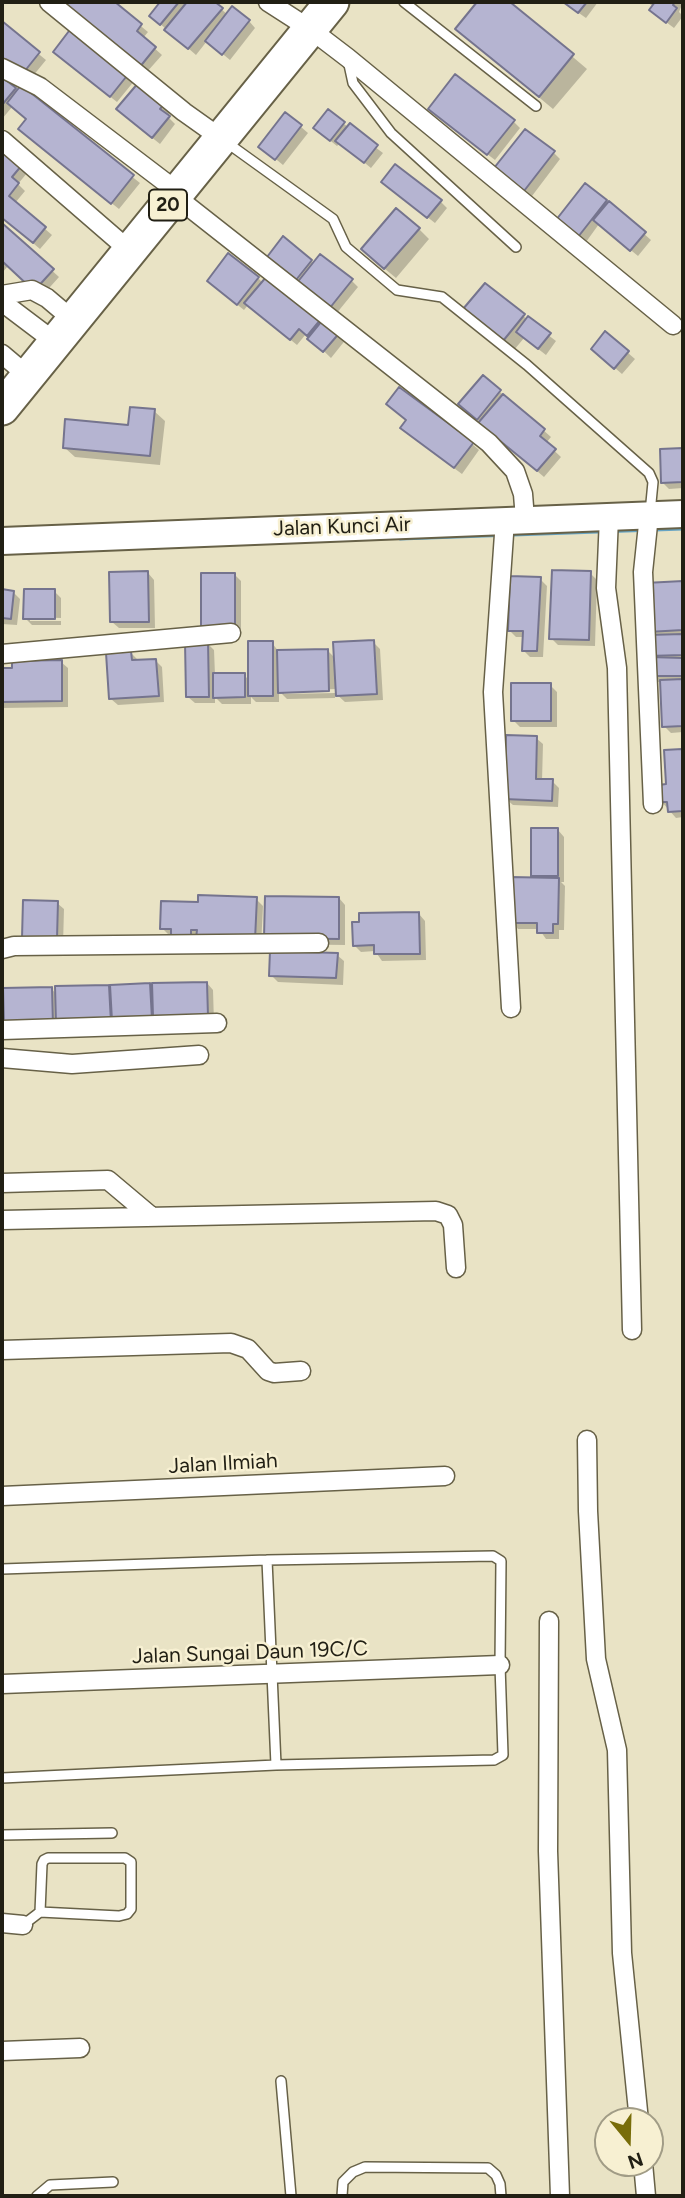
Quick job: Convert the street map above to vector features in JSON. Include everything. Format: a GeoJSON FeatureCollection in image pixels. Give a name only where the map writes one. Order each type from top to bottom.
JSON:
{"type":"FeatureCollection","features":[{"type":"Feature","properties":{"kind":"highway","name":"20"},"geometry":{"type":"LineString","coordinates":[[2,408],[332,2]]}},
{"type":"Feature","properties":{"kind":"street"},"geometry":{"type":"LineString","coordinates":[[49,2],[180,109],[222,139]]}},
{"type":"Feature","properties":{"kind":"street"},"geometry":{"type":"LineString","coordinates":[[273,5],[348,58],[673,325]]}},
{"type":"Feature","properties":{"kind":"street"},"geometry":{"type":"LineString","coordinates":[[2,68],[40,88],[136,159],[489,443],[515,471],[523,494],[509,527],[493,692],[511,1008]]}},
{"type":"Feature","properties":{"kind":"street"},"geometry":{"type":"LineString","coordinates":[[2,140],[130,251]]}},
{"type":"Feature","properties":{"kind":"street"},"geometry":{"type":"LineString","coordinates":[[8,305],[32,290],[47,299],[64,331]]}},
{"type":"Feature","properties":{"kind":"street"},"geometry":{"type":"LineString","coordinates":[[8,305],[64,331]]}},
{"type":"Feature","properties":{"kind":"street"},"geometry":{"type":"LineString","coordinates":[[2,354],[28,376]]}},
{"type":"Feature","properties":{"kind":"street","name":"Jalan Kunci Air"},"geometry":{"type":"LineString","coordinates":[[2,541],[648,525],[683,514]]}},
{"type":"Feature","properties":{"kind":"street"},"geometry":{"type":"LineString","coordinates":[[648,525],[643,572],[653,804]]}},
{"type":"Feature","properties":{"kind":"street"},"geometry":{"type":"LineString","coordinates":[[609,526],[606,588],[617,668],[632,1329]]}},
{"type":"Feature","properties":{"kind":"street"},"geometry":{"type":"LineString","coordinates":[[2,654],[231,633]]}},
{"type":"Feature","properties":{"kind":"street"},"geometry":{"type":"LineString","coordinates":[[2,949],[14,946],[319,943]]}},
{"type":"Feature","properties":{"kind":"street"},"geometry":{"type":"LineString","coordinates":[[2,1030],[217,1023]]}},
{"type":"Feature","properties":{"kind":"street"},"geometry":{"type":"LineString","coordinates":[[2,1058],[72,1064],[199,1055]]}},
{"type":"Feature","properties":{"kind":"street"},"geometry":{"type":"LineString","coordinates":[[2,1183],[108,1180],[152,1217]]}},
{"type":"Feature","properties":{"kind":"street"},"geometry":{"type":"LineString","coordinates":[[2,1220],[436,1211],[448,1214],[453,1225],[456,1268]]}},
{"type":"Feature","properties":{"kind":"street"},"geometry":{"type":"LineString","coordinates":[[2,1350],[231,1343],[248,1349],[268,1371],[301,1371]]}},
{"type":"Feature","properties":{"kind":"street"},"geometry":{"type":"LineString","coordinates":[[587,1440],[596,1659],[617,1751],[622,1953],[638,2107]]}},
{"type":"Feature","properties":{"kind":"street","name":"Jalan Ilmiah"},"geometry":{"type":"LineString","coordinates":[[2,1496],[445,1476]]}},
{"type":"Feature","properties":{"kind":"street"},"geometry":{"type":"LineString","coordinates":[[549,1621],[548,1851],[561,2196]]}},
{"type":"Feature","properties":{"kind":"street","name":"Jalan Sungai Daun 19C/C"},"geometry":{"type":"LineString","coordinates":[[2,1684],[273,1676],[500,1665]]}},
{"type":"Feature","properties":{"kind":"street"},"geometry":{"type":"LineString","coordinates":[[2,1923],[23,1925]]}},
{"type":"Feature","properties":{"kind":"street"},"geometry":{"type":"LineString","coordinates":[[2,2051],[80,2048]]}},
{"type":"Feature","properties":{"kind":"street"},"geometry":{"type":"LineString","coordinates":[[644,2177],[646,2196]]}},
{"type":"Feature","properties":{"kind":"lane"},"geometry":{"type":"LineString","coordinates":[[404,2],[536,106]]}},
{"type":"Feature","properties":{"kind":"lane"},"geometry":{"type":"LineString","coordinates":[[348,58],[353,83],[391,133],[516,247]]}},
{"type":"Feature","properties":{"kind":"lane"},"geometry":{"type":"LineString","coordinates":[[222,139],[333,219],[346,247],[397,290],[443,297],[527,365],[635,460],[649,473],[653,482],[648,525]]}},
{"type":"Feature","properties":{"kind":"lane"},"geometry":{"type":"LineString","coordinates":[[2,1569],[493,1556],[500,1561],[503,1755],[499,1759],[276,1765],[2,1778]]}},
{"type":"Feature","properties":{"kind":"lane"},"geometry":{"type":"LineString","coordinates":[[267,1560],[276,1765]]}},
{"type":"Feature","properties":{"kind":"lane"},"geometry":{"type":"LineString","coordinates":[[2,1835],[112,1833]]}},
{"type":"Feature","properties":{"kind":"lane"},"geometry":{"type":"LineString","coordinates":[[23,1925],[40,1912],[120,1916],[127,1914],[131,1909],[131,1861],[125,1858],[44,1860],[40,1912]]}},
{"type":"Feature","properties":{"kind":"lane"},"geometry":{"type":"LineString","coordinates":[[281,2081],[291,2196]]}},
{"type":"Feature","properties":{"kind":"lane"},"geometry":{"type":"LineString","coordinates":[[342,2196],[343,2182],[353,2172],[365,2167],[488,2168],[496,2175],[501,2196]]}},
{"type":"Feature","properties":{"kind":"lane"},"geometry":{"type":"LineString","coordinates":[[37,2196],[50,2185],[113,2182]]}},
{"type":"Feature","properties":{"kind":"building"},"geometry":{"type":"Polygon","coordinates":[[[59,2],[115,2],[142,24],[137,31],[156,47],[139,68],[59,2]]]}},
{"type":"Feature","properties":{"kind":"building"},"geometry":{"type":"Polygon","coordinates":[[[160,2],[179,2],[160,25],[149,16],[160,2]]]}},
{"type":"Feature","properties":{"kind":"building"},"geometry":{"type":"Polygon","coordinates":[[[187,2],[215,2],[223,8],[188,49],[164,30],[187,2]]]}},
{"type":"Feature","properties":{"kind":"building"},"geometry":{"type":"Polygon","coordinates":[[[477,2],[510,2],[574,54],[539,97],[455,29],[477,2]]]}},
{"type":"Feature","properties":{"kind":"building"},"geometry":{"type":"Polygon","coordinates":[[[563,2],[587,2],[578,13],[563,2]]]}},
{"type":"Feature","properties":{"kind":"building"},"geometry":{"type":"Polygon","coordinates":[[[655,2],[675,2],[673,5],[677,8],[666,23],[649,10],[655,2]]]}},
{"type":"Feature","properties":{"kind":"building"},"geometry":{"type":"Polygon","coordinates":[[[232,6],[250,20],[222,55],[205,41],[232,6]]]}},
{"type":"Feature","properties":{"kind":"building"},"geometry":{"type":"Polygon","coordinates":[[[2,21],[40,52],[20,77],[2,63],[2,21]]]}},
{"type":"Feature","properties":{"kind":"building"},"geometry":{"type":"Polygon","coordinates":[[[72,27],[130,72],[110,97],[53,52],[72,27]]]}},
{"type":"Feature","properties":{"kind":"building"},"geometry":{"type":"Polygon","coordinates":[[[455,74],[515,120],[487,155],[428,109],[455,74]]]}},
{"type":"Feature","properties":{"kind":"building"},"geometry":{"type":"Polygon","coordinates":[[[2,77],[16,88],[2,105],[2,77]]]}},
{"type":"Feature","properties":{"kind":"building"},"geometry":{"type":"Polygon","coordinates":[[[139,82],[165,103],[160,109],[170,116],[152,138],[116,109],[139,82]]]}},
{"type":"Feature","properties":{"kind":"building"},"geometry":{"type":"Polygon","coordinates":[[[21,85],[134,175],[111,204],[18,129],[26,119],[7,103],[21,85]]]}},
{"type":"Feature","properties":{"kind":"building"},"geometry":{"type":"Polygon","coordinates":[[[328,109],[345,122],[330,141],[313,128],[328,109]]]}},
{"type":"Feature","properties":{"kind":"building"},"geometry":{"type":"Polygon","coordinates":[[[285,112],[302,125],[275,160],[258,147],[285,112]]]}},
{"type":"Feature","properties":{"kind":"building"},"geometry":{"type":"Polygon","coordinates":[[[350,123],[378,145],[364,163],[335,141],[350,123]]]}},
{"type":"Feature","properties":{"kind":"building"},"geometry":{"type":"Polygon","coordinates":[[[525,129],[555,151],[524,191],[494,168],[525,129]]]}},
{"type":"Feature","properties":{"kind":"building"},"geometry":{"type":"Polygon","coordinates":[[[2,149],[22,165],[12,177],[19,183],[9,196],[46,227],[33,243],[2,218],[2,149]]]}},
{"type":"Feature","properties":{"kind":"building"},"geometry":{"type":"Polygon","coordinates":[[[395,164],[442,200],[427,218],[381,182],[395,164]]]}},
{"type":"Feature","properties":{"kind":"building"},"geometry":{"type":"Polygon","coordinates":[[[585,183],[607,200],[578,237],[556,220],[585,183]]]}},
{"type":"Feature","properties":{"kind":"building"},"geometry":{"type":"Polygon","coordinates":[[[609,201],[646,232],[630,251],[593,220],[609,201]]]}},
{"type":"Feature","properties":{"kind":"building"},"geometry":{"type":"Polygon","coordinates":[[[396,208],[420,228],[384,269],[361,249],[396,208]]]}},
{"type":"Feature","properties":{"kind":"building"},"geometry":{"type":"Polygon","coordinates":[[[2,223],[54,269],[34,291],[2,261],[2,223]]]}},
{"type":"Feature","properties":{"kind":"building"},"geometry":{"type":"Polygon","coordinates":[[[283,236],[312,260],[296,280],[267,257],[283,236]]]}},
{"type":"Feature","properties":{"kind":"building"},"geometry":{"type":"Polygon","coordinates":[[[228,253],[259,277],[237,305],[207,281],[228,253]]]}},
{"type":"Feature","properties":{"kind":"building"},"geometry":{"type":"Polygon","coordinates":[[[320,254],[353,279],[329,309],[296,284],[320,254]]]}},
{"type":"Feature","properties":{"kind":"building"},"geometry":{"type":"Polygon","coordinates":[[[267,276],[321,319],[307,336],[299,329],[290,340],[244,303],[267,276]]]}},
{"type":"Feature","properties":{"kind":"building"},"geometry":{"type":"Polygon","coordinates":[[[485,283],[525,314],[503,341],[463,309],[485,283]]]}},
{"type":"Feature","properties":{"kind":"building"},"geometry":{"type":"Polygon","coordinates":[[[528,316],[551,333],[538,349],[516,332],[528,316]]]}},
{"type":"Feature","properties":{"kind":"building"},"geometry":{"type":"Polygon","coordinates":[[[325,317],[342,330],[323,352],[307,339],[325,317]]]}},
{"type":"Feature","properties":{"kind":"building"},"geometry":{"type":"Polygon","coordinates":[[[605,331],[629,351],[614,369],[591,349],[605,331]]]}},
{"type":"Feature","properties":{"kind":"building"},"geometry":{"type":"Polygon","coordinates":[[[483,375],[501,390],[477,420],[458,404],[483,375]]]}},
{"type":"Feature","properties":{"kind":"building"},"geometry":{"type":"Polygon","coordinates":[[[399,387],[474,442],[454,468],[400,428],[406,420],[386,404],[399,387]]]}},
{"type":"Feature","properties":{"kind":"building"},"geometry":{"type":"Polygon","coordinates":[[[503,394],[545,429],[540,436],[556,449],[537,471],[478,423],[503,394]]]}},
{"type":"Feature","properties":{"kind":"building"},"geometry":{"type":"Polygon","coordinates":[[[130,407],[155,409],[150,456],[63,448],[65,419],[128,425],[130,407]]]}},
{"type":"Feature","properties":{"kind":"building"},"geometry":{"type":"Polygon","coordinates":[[[683,448],[683,482],[661,483],[660,449],[683,448]]]}},
{"type":"Feature","properties":{"kind":"building"},"geometry":{"type":"Polygon","coordinates":[[[552,570],[591,571],[589,640],[549,639],[552,570]]]}},
{"type":"Feature","properties":{"kind":"building"},"geometry":{"type":"Polygon","coordinates":[[[148,571],[149,622],[110,622],[109,572],[148,571]]]}},
{"type":"Feature","properties":{"kind":"building"},"geometry":{"type":"Polygon","coordinates":[[[201,573],[235,573],[235,626],[201,627],[201,573]]]}},
{"type":"Feature","properties":{"kind":"building"},"geometry":{"type":"Polygon","coordinates":[[[510,576],[541,577],[537,651],[522,651],[523,631],[508,631],[510,576]]]}},
{"type":"Feature","properties":{"kind":"building"},"geometry":{"type":"Polygon","coordinates":[[[683,581],[683,630],[648,632],[645,583],[683,581]]]}},
{"type":"Feature","properties":{"kind":"building"},"geometry":{"type":"Polygon","coordinates":[[[2,589],[14,591],[11,619],[2,618],[2,589]]]}},
{"type":"Feature","properties":{"kind":"building"},"geometry":{"type":"Polygon","coordinates":[[[24,589],[55,589],[55,619],[23,619],[24,589]]]}},
{"type":"Feature","properties":{"kind":"building"},"geometry":{"type":"Polygon","coordinates":[[[683,634],[683,655],[648,656],[647,635],[683,634]]]}},
{"type":"Feature","properties":{"kind":"building"},"geometry":{"type":"Polygon","coordinates":[[[374,640],[377,694],[336,696],[333,642],[374,640]]]}},
{"type":"Feature","properties":{"kind":"building"},"geometry":{"type":"Polygon","coordinates":[[[208,641],[209,697],[186,697],[185,642],[208,641]]]}},
{"type":"Feature","properties":{"kind":"building"},"geometry":{"type":"Polygon","coordinates":[[[248,641],[273,641],[273,696],[248,696],[248,641]]]}},
{"type":"Feature","properties":{"kind":"building"},"geometry":{"type":"Polygon","coordinates":[[[328,649],[329,691],[278,693],[277,650],[328,649]]]}},
{"type":"Feature","properties":{"kind":"building"},"geometry":{"type":"Polygon","coordinates":[[[131,651],[132,660],[156,659],[159,696],[109,699],[106,653],[131,651]]]}},
{"type":"Feature","properties":{"kind":"building"},"geometry":{"type":"Polygon","coordinates":[[[650,657],[683,658],[683,676],[649,676],[650,657]]]}},
{"type":"Feature","properties":{"kind":"building"},"geometry":{"type":"Polygon","coordinates":[[[62,660],[62,701],[2,702],[2,668],[12,668],[12,661],[62,660]]]}},
{"type":"Feature","properties":{"kind":"building"},"geometry":{"type":"Polygon","coordinates":[[[213,673],[245,673],[245,697],[213,698],[213,673]]]}},
{"type":"Feature","properties":{"kind":"building"},"geometry":{"type":"Polygon","coordinates":[[[683,679],[683,726],[662,727],[660,680],[683,679]]]}},
{"type":"Feature","properties":{"kind":"building"},"geometry":{"type":"Polygon","coordinates":[[[511,683],[551,683],[551,721],[511,721],[511,683]]]}},
{"type":"Feature","properties":{"kind":"building"},"geometry":{"type":"Polygon","coordinates":[[[506,735],[537,736],[536,779],[553,779],[552,801],[504,799],[506,735]]]}},
{"type":"Feature","properties":{"kind":"building"},"geometry":{"type":"Polygon","coordinates":[[[682,749],[683,811],[668,812],[667,802],[660,802],[659,785],[666,784],[664,750],[682,749]]]}},
{"type":"Feature","properties":{"kind":"building"},"geometry":{"type":"Polygon","coordinates":[[[531,828],[558,828],[558,876],[531,876],[531,828]]]}},
{"type":"Feature","properties":{"kind":"building"},"geometry":{"type":"Polygon","coordinates":[[[511,877],[559,878],[558,924],[553,924],[553,933],[537,933],[537,923],[510,923],[511,877]]]}},
{"type":"Feature","properties":{"kind":"building"},"geometry":{"type":"Polygon","coordinates":[[[198,895],[257,897],[255,940],[196,938],[197,930],[191,930],[191,937],[171,936],[171,929],[160,929],[161,901],[198,902],[198,895]]]}},
{"type":"Feature","properties":{"kind":"building"},"geometry":{"type":"Polygon","coordinates":[[[265,896],[339,897],[339,939],[264,938],[265,896]]]}},
{"type":"Feature","properties":{"kind":"building"},"geometry":{"type":"Polygon","coordinates":[[[23,900],[58,901],[57,939],[22,938],[23,900]]]}},
{"type":"Feature","properties":{"kind":"building"},"geometry":{"type":"Polygon","coordinates":[[[419,912],[420,954],[374,954],[374,945],[353,946],[352,922],[359,922],[359,913],[419,912]]]}},
{"type":"Feature","properties":{"kind":"building"},"geometry":{"type":"Polygon","coordinates":[[[270,951],[338,953],[336,978],[269,976],[270,951]]]}},
{"type":"Feature","properties":{"kind":"building"},"geometry":{"type":"Polygon","coordinates":[[[207,982],[208,1016],[153,1017],[152,983],[207,982]]]}},
{"type":"Feature","properties":{"kind":"building"},"geometry":{"type":"Polygon","coordinates":[[[150,983],[152,1019],[112,1021],[110,985],[150,983]]]}},
{"type":"Feature","properties":{"kind":"building"},"geometry":{"type":"Polygon","coordinates":[[[109,985],[111,1023],[56,1024],[55,986],[109,985]]]}},
{"type":"Feature","properties":{"kind":"building"},"geometry":{"type":"Polygon","coordinates":[[[52,987],[53,1025],[4,1026],[3,988],[52,987]]]}},
{"type":"Feature","properties":{"kind":"waterway"},"geometry":{"type":"LineString","coordinates":[[400,538],[683,528]]}}]}
